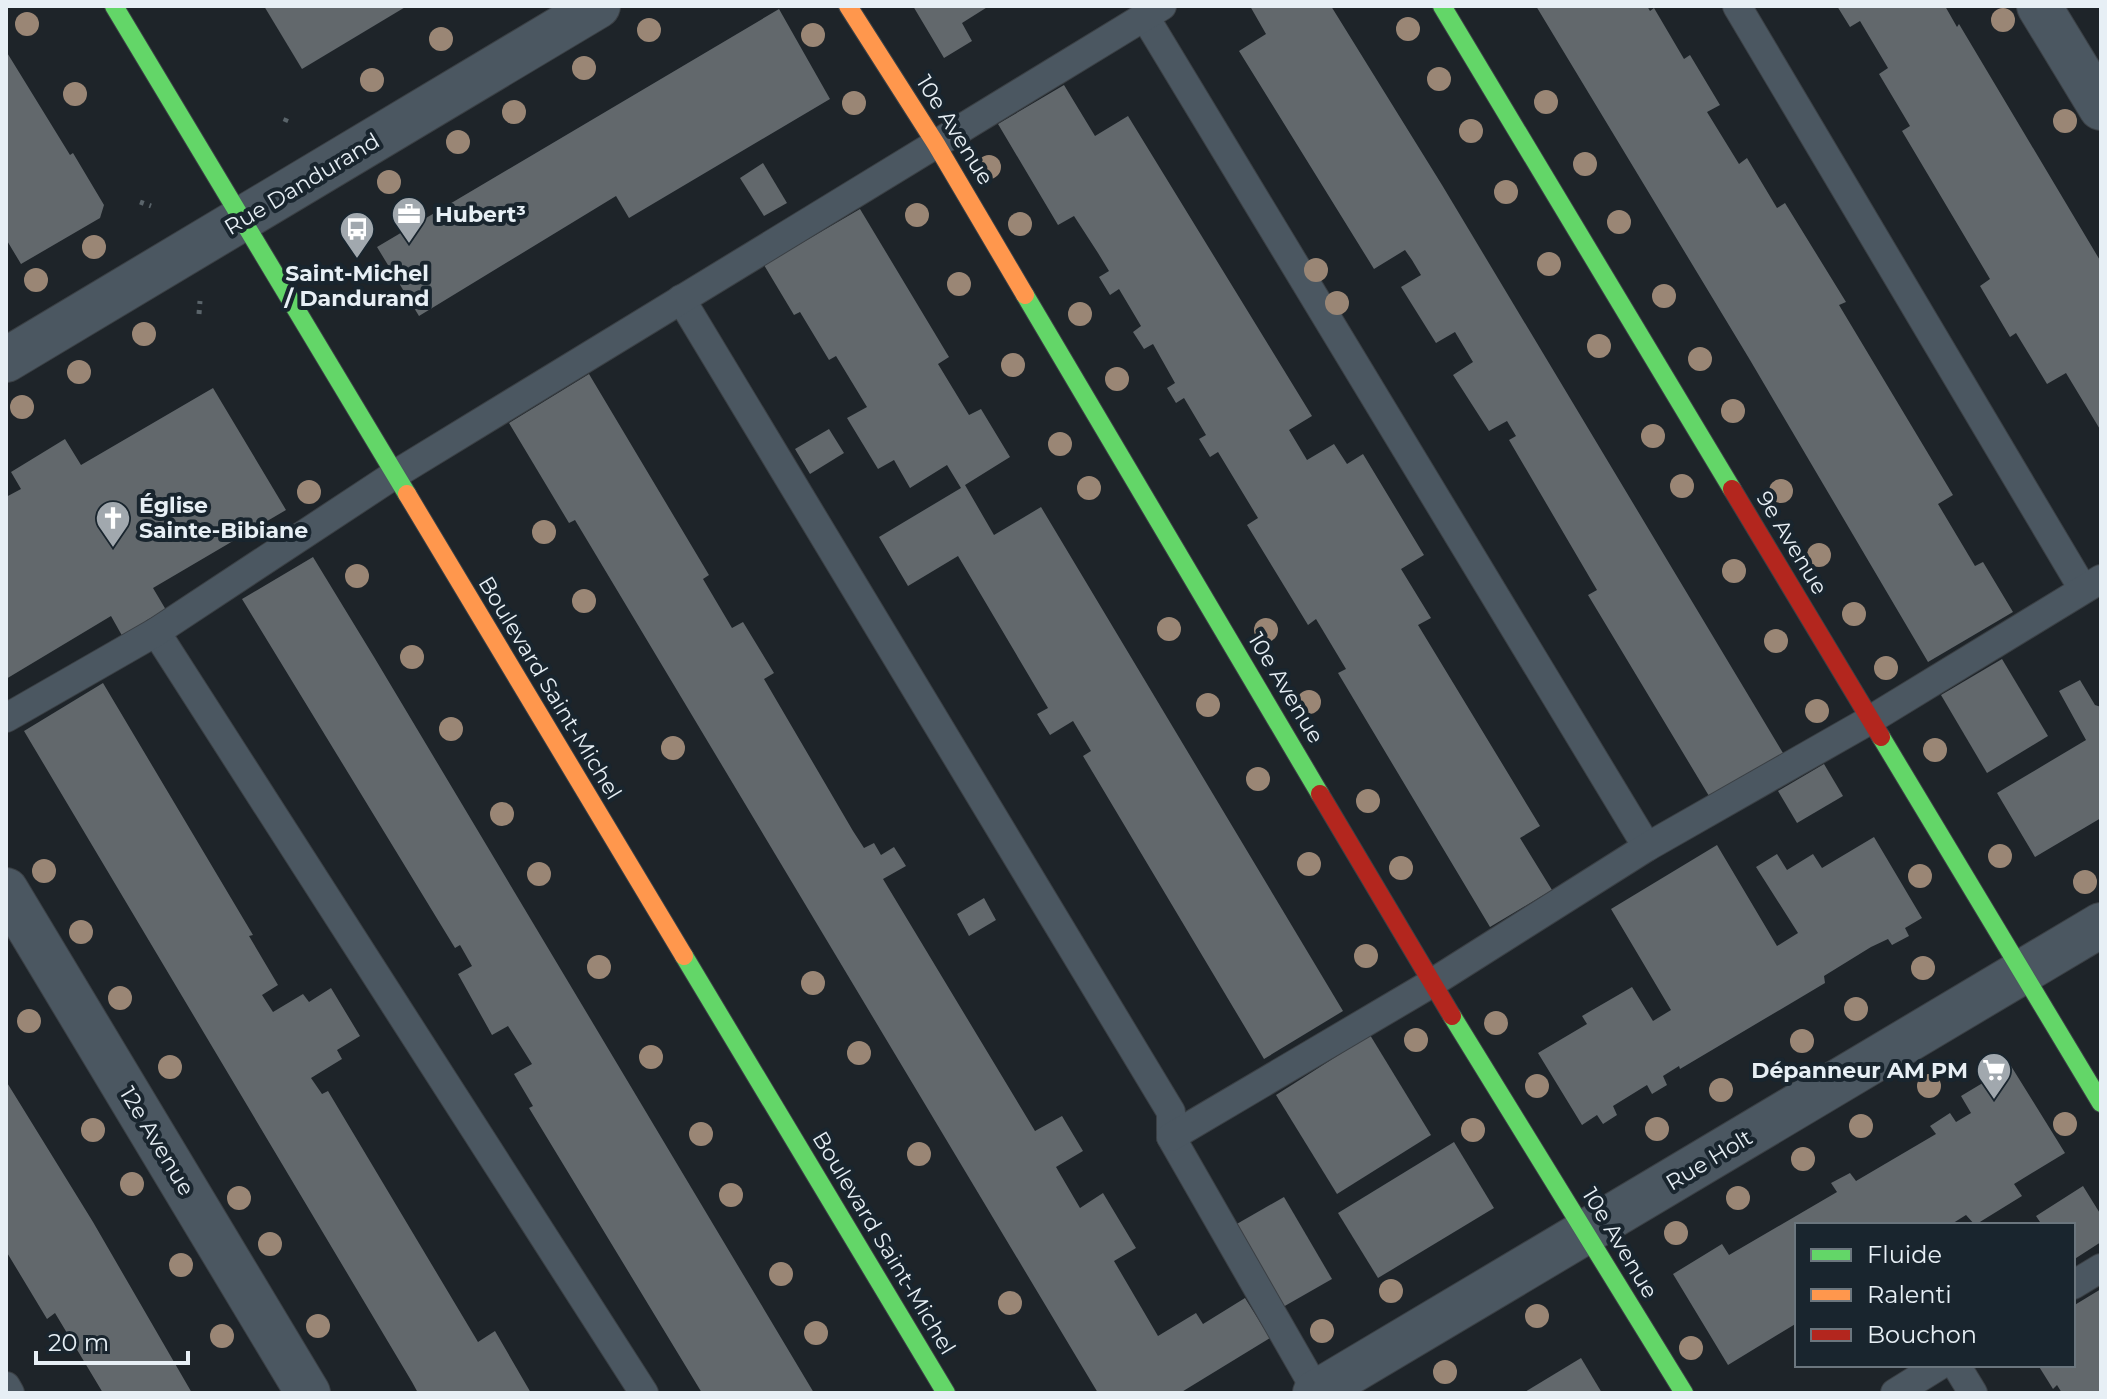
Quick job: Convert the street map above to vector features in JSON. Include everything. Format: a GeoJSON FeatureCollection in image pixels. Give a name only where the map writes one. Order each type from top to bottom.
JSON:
{"type":"FeatureCollection","features":[{"type":"Feature","properties":{"kind":"street","name":"Boulevard Saint-Michel"},"geometry":{"type":"LineString","coordinates":[[114,6],[946,1393]]}},
{"type":"Feature","properties":{"kind":"street","name":"Rue Dandurand"},"geometry":{"type":"LineString","coordinates":[[6,360],[598,6]]}},
{"type":"Feature","properties":{"kind":"street","name":"10e Avenue"},"geometry":{"type":"LineString","coordinates":[[848,6],[936,144],[1432,983],[1684,1393]]}},
{"type":"Feature","properties":{"kind":"street","name":"9e Avenue"},"geometry":{"type":"LineString","coordinates":[[1442,6],[2101,1103]]}},
{"type":"Feature","properties":{"kind":"street"},"geometry":{"type":"LineString","coordinates":[[2039,6],[2101,108]]}},
{"type":"Feature","properties":{"kind":"street","name":"12e Avenue"},"geometry":{"type":"LineString","coordinates":[[6,890],[308,1393]]}},
{"type":"Feature","properties":{"kind":"street","name":"Rue Holt"},"geometry":{"type":"LineString","coordinates":[[1316,1392],[2101,925]]}},
{"type":"Feature","properties":{"kind":"lane"},"geometry":{"type":"LineString","coordinates":[[1171,1137],[1432,983],[1647,847],[1870,720],[2092,584],[1737,6]]}},
{"type":"Feature","properties":{"kind":"lane"},"geometry":{"type":"LineString","coordinates":[[6,718],[156,632],[394,475],[1153,11],[1647,847]]}},
{"type":"Feature","properties":{"kind":"lane"},"geometry":{"type":"LineString","coordinates":[[681,299],[1171,1112],[1171,1137],[1316,1392]]}},
{"type":"Feature","properties":{"kind":"lane"},"geometry":{"type":"LineString","coordinates":[[156,632],[644,1393]]}},
{"type":"Feature","properties":{"kind":"lane"},"geometry":{"type":"LineString","coordinates":[[2075,1284],[2101,1268]]}},
{"type":"Feature","properties":{"kind":"lane"},"geometry":{"type":"LineString","coordinates":[[1895,1393],[1937,1367]]}},
{"type":"Feature","properties":{"kind":"lane"},"geometry":{"type":"LineString","coordinates":[[1957,1367],[1973,1393]]}},
{"type":"Feature","properties":{"kind":"lane"},"geometry":{"type":"LineString","coordinates":[[6,1386],[10,1393]]}},
{"type":"Feature","properties":{"kind":"path"},"geometry":{"type":"LineString","coordinates":[[285,122],[289,113]]}},
{"type":"Feature","properties":{"kind":"path"},"geometry":{"type":"LineString","coordinates":[[140,202],[151,206]]}},
{"type":"Feature","properties":{"kind":"path"},"geometry":{"type":"LineString","coordinates":[[199,314],[200,301]]}},
{"type":"Feature","properties":{"kind":"building"},"geometry":{"type":"Polygon","coordinates":[[[264,6],[407,6],[302,69],[264,6]]]}},
{"type":"Feature","properties":{"kind":"building"},"geometry":{"type":"Polygon","coordinates":[[[913,6],[989,6],[962,23],[972,41],[944,58],[913,6]]]}},
{"type":"Feature","properties":{"kind":"building"},"geometry":{"type":"Polygon","coordinates":[[[1250,6],[1331,6],[1783,753],[1709,796],[1588,595],[1597,590],[1509,440],[1516,436],[1507,421],[1489,431],[1453,375],[1473,362],[1455,332],[1436,343],[1401,287],[1421,275],[1412,260],[1405,250],[1374,269],[1239,51],[1266,34],[1250,6]]]}},
{"type":"Feature","properties":{"kind":"building"},"geometry":{"type":"Polygon","coordinates":[[[1536,6],[1647,6],[1650,11],[1654,8],[1684,59],[1690,55],[1720,105],[1707,112],[1739,164],[1747,158],[1777,208],[1785,203],[1846,302],[1839,305],[1953,495],[1938,504],[1975,566],[1983,562],[2013,612],[1928,662],[1536,6]]]}},
{"type":"Feature","properties":{"kind":"building"},"geometry":{"type":"Polygon","coordinates":[[[1837,6],[1945,6],[1957,27],[1959,24],[2101,262],[2101,431],[2066,373],[2047,384],[2016,333],[2010,337],[1980,286],[1990,279],[1902,131],[1910,126],[1879,74],[1888,68],[1860,21],[1850,27],[1837,6]]]}},
{"type":"Feature","properties":{"kind":"building"},"geometry":{"type":"Polygon","coordinates":[[[779,9],[830,99],[629,218],[616,196],[419,316],[377,247],[779,9]]]}},
{"type":"Feature","properties":{"kind":"building"},"geometry":{"type":"Polygon","coordinates":[[[6,51],[104,205],[100,218],[21,264],[6,239],[6,51]]]}},
{"type":"Feature","properties":{"kind":"building"},"geometry":{"type":"Polygon","coordinates":[[[1064,85],[1095,136],[1128,116],[1312,416],[1289,430],[1307,460],[1334,444],[1347,464],[1363,454],[1424,555],[1401,569],[1431,618],[1418,625],[1540,826],[1520,838],[1552,890],[1490,927],[1338,673],[1346,669],[1316,619],[1308,625],[1247,525],[1258,518],[1218,452],[1210,457],[1199,439],[1206,435],[1184,398],[1176,403],[1167,388],[1175,383],[1153,344],[1144,349],[1133,332],[1141,326],[1119,289],[1110,295],[1099,277],[1109,271],[1098,253],[1074,216],[1058,225],[998,124],[1064,85]]]}},
{"type":"Feature","properties":{"kind":"building"},"geometry":{"type":"Polygon","coordinates":[[[763,163],[787,203],[764,216],[740,178],[763,163]]]}},
{"type":"Feature","properties":{"kind":"building"},"geometry":{"type":"Polygon","coordinates":[[[860,209],[949,357],[938,364],[969,415],[981,409],[1010,457],[965,485],[994,535],[1041,507],[1343,1011],[1264,1059],[1083,756],[1091,751],[1073,721],[1050,735],[1037,714],[1048,708],[958,556],[908,586],[879,537],[961,488],[947,465],[910,488],[894,460],[878,469],[847,418],[867,407],[836,356],[829,360],[800,312],[794,315],[764,265],[860,209]]]}},
{"type":"Feature","properties":{"kind":"building"},"geometry":{"type":"Polygon","coordinates":[[[589,374],[709,575],[703,579],[732,628],[743,622],[774,673],[764,679],[853,831],[864,848],[874,843],[881,855],[894,847],[906,866],[883,879],[1035,1131],[1062,1116],[1083,1151],[1056,1167],[1080,1208],[1103,1193],[1136,1248],[1114,1261],[1158,1336],[1196,1313],[1203,1324],[1245,1298],[1270,1338],[1180,1393],[1098,1393],[575,520],[569,523],[509,423],[589,374]]]}},
{"type":"Feature","properties":{"kind":"building","name":"Église Sainte-Bibiane"},"geometry":{"type":"Polygon","coordinates":[[[213,388],[286,510],[153,588],[169,615],[125,641],[111,616],[6,679],[6,497],[21,489],[11,472],[65,439],[81,465],[213,388]]]}},
{"type":"Feature","properties":{"kind":"building"},"geometry":{"type":"Polygon","coordinates":[[[829,429],[844,453],[810,474],[795,449],[829,429]]]}},
{"type":"Feature","properties":{"kind":"building"},"geometry":{"type":"Polygon","coordinates":[[[313,557],[814,1393],[702,1393],[529,1108],[533,1106],[514,1074],[532,1064],[508,1026],[492,1035],[458,974],[472,966],[460,945],[455,948],[242,599],[313,557]]]}},
{"type":"Feature","properties":{"kind":"building"},"geometry":{"type":"Polygon","coordinates":[[[2002,659],[2048,736],[1987,773],[1941,695],[2002,659]]]}},
{"type":"Feature","properties":{"kind":"building"},"geometry":{"type":"Polygon","coordinates":[[[2080,680],[2095,705],[2101,707],[2101,818],[2035,857],[1997,793],[2086,740],[2059,691],[2080,680]]]}},
{"type":"Feature","properties":{"kind":"building"},"geometry":{"type":"Polygon","coordinates":[[[103,683],[253,935],[249,936],[278,985],[262,995],[273,1012],[303,994],[309,1002],[331,988],[360,1036],[337,1050],[342,1059],[311,1078],[322,1094],[328,1091],[478,1342],[495,1331],[531,1393],[418,1393],[24,731],[103,683]]]}},
{"type":"Feature","properties":{"kind":"building"},"geometry":{"type":"Polygon","coordinates":[[[1824,764],[1843,796],[1797,823],[1778,791],[1824,764]]]}},
{"type":"Feature","properties":{"kind":"building"},"geometry":{"type":"Polygon","coordinates":[[[1874,837],[1922,918],[1905,928],[1909,936],[1892,945],[1888,939],[1871,947],[1824,976],[1825,983],[1663,1076],[1667,1085],[1652,1094],[1647,1085],[1613,1106],[1617,1115],[1603,1124],[1597,1115],[1582,1125],[1538,1053],[1587,1024],[1582,1016],[1632,987],[1653,1021],[1671,1010],[1611,909],[1717,845],[1777,946],[1798,933],[1756,867],[1777,854],[1787,870],[1813,854],[1822,868],[1874,837]]]}},
{"type":"Feature","properties":{"kind":"building"},"geometry":{"type":"Polygon","coordinates":[[[984,898],[996,920],[969,936],[957,914],[984,898]]]}},
{"type":"Feature","properties":{"kind":"building"},"geometry":{"type":"Polygon","coordinates":[[[1370,1035],[1431,1135],[1337,1194],[1276,1095],[1370,1035]]]}},
{"type":"Feature","properties":{"kind":"building"},"geometry":{"type":"Polygon","coordinates":[[[2011,1066],[2065,1153],[2014,1184],[2022,1196],[1978,1223],[1973,1223],[1966,1215],[1953,1223],[1795,1223],[1795,1324],[1728,1365],[1673,1274],[1722,1244],[1729,1255],[1837,1192],[1831,1183],[1850,1173],[1856,1181],[1936,1134],[1930,1126],[1950,1113],[1956,1122],[1971,1113],[1961,1096],[2011,1066]]]}},
{"type":"Feature","properties":{"kind":"building"},"geometry":{"type":"Polygon","coordinates":[[[6,1081],[93,1222],[192,1393],[103,1393],[55,1313],[47,1319],[6,1251],[6,1081]]]}},
{"type":"Feature","properties":{"kind":"building"},"geometry":{"type":"Polygon","coordinates":[[[1454,1142],[1494,1208],[1378,1278],[1338,1213],[1454,1142]]]}},
{"type":"Feature","properties":{"kind":"building"},"geometry":{"type":"Polygon","coordinates":[[[2083,1186],[2101,1215],[2101,1242],[2075,1259],[2075,1223],[2041,1223],[2036,1216],[2083,1186]]]}},
{"type":"Feature","properties":{"kind":"building"},"geometry":{"type":"Polygon","coordinates":[[[1284,1197],[1332,1279],[1283,1307],[1235,1225],[1284,1197]]]}},
{"type":"Feature","properties":{"kind":"building"},"geometry":{"type":"Polygon","coordinates":[[[2101,1289],[2101,1393],[2062,1393],[2057,1385],[2053,1389],[2039,1367],[2075,1367],[2075,1305],[2101,1289]]]}},
{"type":"Feature","properties":{"kind":"building"},"geometry":{"type":"Polygon","coordinates":[[[1581,1358],[1602,1393],[1523,1393],[1581,1358]]]}},
{"type":"Feature","properties":{"kind":"traffic: fast"},"geometry":{"type":"LineString","coordinates":[[114,6],[407,494]]}},
{"type":"Feature","properties":{"kind":"traffic: fast"},"geometry":{"type":"LineString","coordinates":[[1442,6],[1732,489]]}},
{"type":"Feature","properties":{"kind":"traffic: fast"},"geometry":{"type":"LineString","coordinates":[[1025,295],[1320,794]]}},
{"type":"Feature","properties":{"kind":"traffic: fast"},"geometry":{"type":"LineString","coordinates":[[1881,737],[2101,1103]]}},
{"type":"Feature","properties":{"kind":"traffic: fast"},"geometry":{"type":"LineString","coordinates":[[684,956],[946,1393]]}},
{"type":"Feature","properties":{"kind":"traffic: fast"},"geometry":{"type":"LineString","coordinates":[[1452,1016],[1684,1393]]}},
{"type":"Feature","properties":{"kind":"traffic: slow"},"geometry":{"type":"LineString","coordinates":[[848,6],[936,144],[1025,295]]}},
{"type":"Feature","properties":{"kind":"traffic: slow"},"geometry":{"type":"LineString","coordinates":[[407,494],[684,956]]}},
{"type":"Feature","properties":{"kind":"traffic: jam"},"geometry":{"type":"LineString","coordinates":[[1732,489],[1881,737]]}},
{"type":"Feature","properties":{"kind":"traffic: jam"},"geometry":{"type":"LineString","coordinates":[[1320,794],[1452,1016]]}},
{"type":"Feature","properties":{"kind":"place","name":"Hubert³"},"geometry":{"type":"Point","coordinates":[409,245]}},
{"type":"Feature","properties":{"kind":"place","name":"Saint-Michel / Dandurand"},"geometry":{"type":"Point","coordinates":[357,260]}},
{"type":"Feature","properties":{"kind":"place","name":"Église Sainte-Bibiane"},"geometry":{"type":"Point","coordinates":[113,549]}},
{"type":"Feature","properties":{"kind":"place","name":"Dépanneur AM PM"},"geometry":{"type":"Point","coordinates":[1994,1101]}}]}
